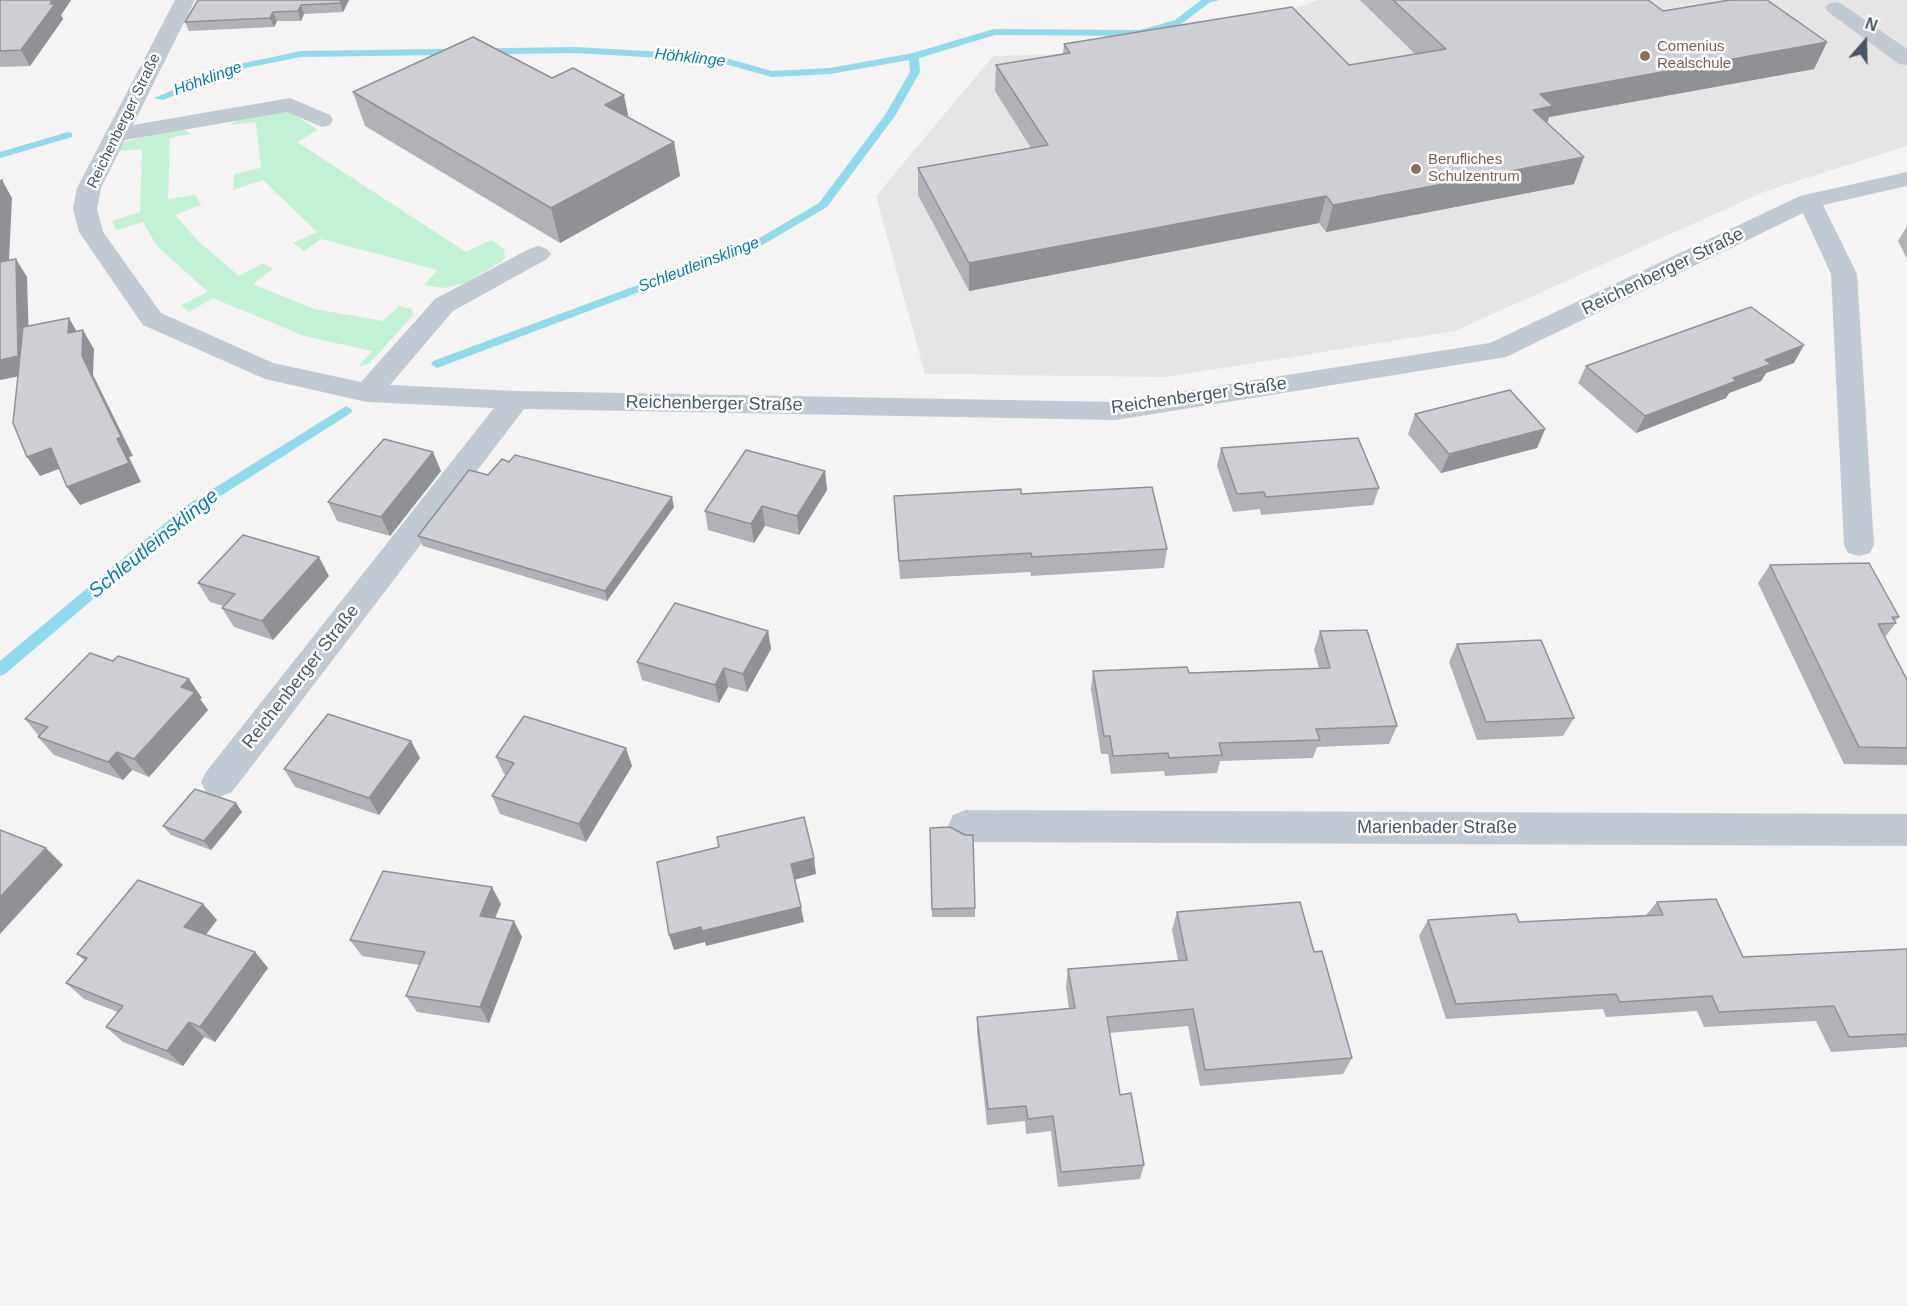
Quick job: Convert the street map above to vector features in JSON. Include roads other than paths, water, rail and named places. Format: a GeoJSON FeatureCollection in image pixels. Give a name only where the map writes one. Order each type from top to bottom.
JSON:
{"type":"FeatureCollection","features":[{"type":"Feature","properties":{"kind":"street","name":"Reichenberger Straße"},"geometry":{"type":"LineString","coordinates":[[185,0],[88,188],[85,209],[91,232],[152,319],[265,370],[367,393],[516,400],[1116,411],[1496,351],[1809,201],[1907,179]]}},
{"type":"Feature","properties":{"kind":"street"},"geometry":{"type":"LineString","coordinates":[[1835,8],[1907,59]]}},
{"type":"Feature","properties":{"kind":"street"},"geometry":{"type":"LineString","coordinates":[[116,135],[290,105],[322,120]]}},
{"type":"Feature","properties":{"kind":"street"},"geometry":{"type":"LineString","coordinates":[[1809,201],[1845,274],[1859,545]]}},
{"type":"Feature","properties":{"kind":"street"},"geometry":{"type":"LineString","coordinates":[[367,393],[444,305],[538,254]]}},
{"type":"Feature","properties":{"kind":"street","name":"Reichenberger Straße"},"geometry":{"type":"LineString","coordinates":[[219,782],[516,400]]}},
{"type":"Feature","properties":{"kind":"street","name":"Marienbader Straße"},"geometry":{"type":"LineString","coordinates":[[966,826],[1907,830]]}},
{"type":"Feature","properties":{"kind":"waterway","name":"Höhklinge"},"geometry":{"type":"LineString","coordinates":[[914,56],[994,32],[1141,33],[1178,22],[1206,1],[1214,0]]}},
{"type":"Feature","properties":{"kind":"waterway","name":"Höhklinge"},"geometry":{"type":"LineString","coordinates":[[159,98],[233,68],[301,54],[576,50],[715,58],[772,74],[830,71],[914,56]]}},
{"type":"Feature","properties":{"kind":"waterway","name":"Schleutleinsklinge"},"geometry":{"type":"LineString","coordinates":[[437,364],[755,245],[823,205],[890,116],[915,72],[914,56]]}},
{"type":"Feature","properties":{"kind":"waterway","name":"Höhklinge"},"geometry":{"type":"LineString","coordinates":[[0,155],[68,135]]}},
{"type":"Feature","properties":{"kind":"waterway","name":"Schleutleinsklinge"},"geometry":{"type":"LineString","coordinates":[[0,670],[192,508],[346,410]]}},
{"type":"Feature","properties":{"kind":"place","name":"Comenius Realschule"},"geometry":{"type":"Point","coordinates":[1645,56]}},
{"type":"Feature","properties":{"kind":"place","name":"Berufliches Schulzentrum"},"geometry":{"type":"Point","coordinates":[1416,169]}}]}
